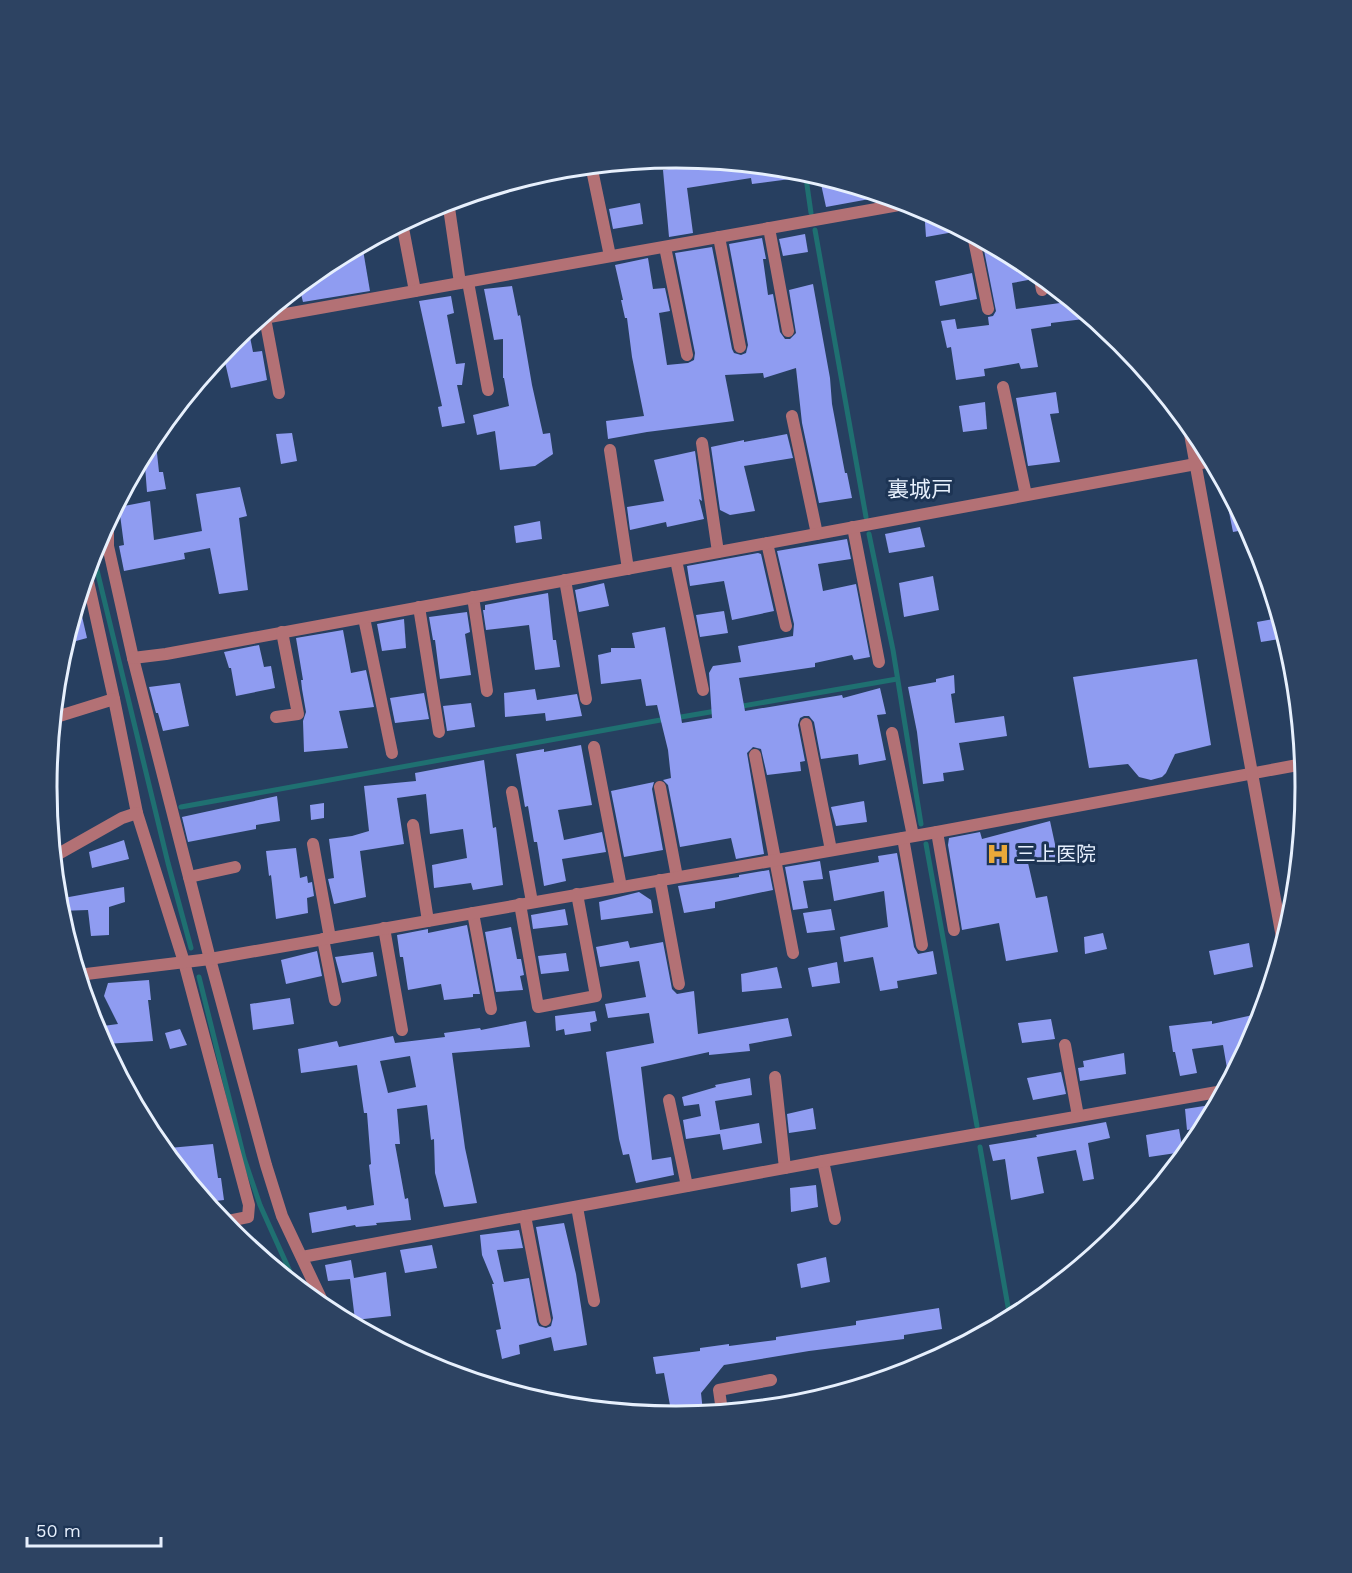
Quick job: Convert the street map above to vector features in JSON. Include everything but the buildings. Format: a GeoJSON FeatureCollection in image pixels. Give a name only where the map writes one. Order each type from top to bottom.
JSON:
{"type":"FeatureCollection","features":[{"type":"Feature","properties":{"kind":"street"},"geometry":{"type":"LineString","coordinates":[[593,173],[610,256]]}},
{"type":"Feature","properties":{"kind":"street"},"geometry":{"type":"LineString","coordinates":[[274,316],[891,206]]}},
{"type":"Feature","properties":{"kind":"street"},"geometry":{"type":"LineString","coordinates":[[450,211],[488,390]]}},
{"type":"Feature","properties":{"kind":"street"},"geometry":{"type":"LineString","coordinates":[[769,228],[788,330]]}},
{"type":"Feature","properties":{"kind":"street"},"geometry":{"type":"LineString","coordinates":[[403,230],[415,291]]}},
{"type":"Feature","properties":{"kind":"street"},"geometry":{"type":"LineString","coordinates":[[719,237],[740,347]]}},
{"type":"Feature","properties":{"kind":"street"},"geometry":{"type":"LineString","coordinates":[[975,244],[988,309]]}},
{"type":"Feature","properties":{"kind":"street"},"geometry":{"type":"LineString","coordinates":[[665,247],[687,355]]}},
{"type":"Feature","properties":{"kind":"street"},"geometry":{"type":"LineString","coordinates":[[264,325],[279,393]]}},
{"type":"Feature","properties":{"kind":"street"},"geometry":{"type":"LineString","coordinates":[[1003,387],[1026,495]]}},
{"type":"Feature","properties":{"kind":"street"},"geometry":{"type":"LineString","coordinates":[[792,416],[817,534]]}},
{"type":"Feature","properties":{"kind":"street"},"geometry":{"type":"LineString","coordinates":[[702,443],[718,552]]}},
{"type":"Feature","properties":{"kind":"street"},"geometry":{"type":"LineString","coordinates":[[1192,444],[1279,923]]}},
{"type":"Feature","properties":{"kind":"street"},"geometry":{"type":"LineString","coordinates":[[610,450],[628,569]]}},
{"type":"Feature","properties":{"kind":"street"},"geometry":{"type":"LineString","coordinates":[[133,658],[364,618],[1203,463]]}},
{"type":"Feature","properties":{"kind":"street"},"geometry":{"type":"LineString","coordinates":[[853,527],[879,662]]}},
{"type":"Feature","properties":{"kind":"street"},"geometry":{"type":"LineString","coordinates":[[108,541],[133,658],[210,959],[266,1165],[282,1216],[318,1291]]}},
{"type":"Feature","properties":{"kind":"street"},"geometry":{"type":"LineString","coordinates":[[767,543],[786,626]]}},
{"type":"Feature","properties":{"kind":"street"},"geometry":{"type":"LineString","coordinates":[[676,560],[703,690]]}},
{"type":"Feature","properties":{"kind":"street"},"geometry":{"type":"LineString","coordinates":[[565,580],[586,699]]}},
{"type":"Feature","properties":{"kind":"street"},"geometry":{"type":"LineString","coordinates":[[90,589],[137,813],[184,962],[249,1205],[248,1217],[234,1220]]}},
{"type":"Feature","properties":{"kind":"street"},"geometry":{"type":"LineString","coordinates":[[473,597],[487,691]]}},
{"type":"Feature","properties":{"kind":"street"},"geometry":{"type":"LineString","coordinates":[[419,607],[439,732]]}},
{"type":"Feature","properties":{"kind":"street"},"geometry":{"type":"LineString","coordinates":[[364,618],[392,753]]}},
{"type":"Feature","properties":{"kind":"street"},"geometry":{"type":"LineString","coordinates":[[276,717],[297,714],[282,632]]}},
{"type":"Feature","properties":{"kind":"street"},"geometry":{"type":"LineString","coordinates":[[61,715],[114,699]]}},
{"type":"Feature","properties":{"kind":"street"},"geometry":{"type":"LineString","coordinates":[[806,724],[831,850]]}},
{"type":"Feature","properties":{"kind":"street"},"geometry":{"type":"LineString","coordinates":[[892,733],[922,945]]}},
{"type":"Feature","properties":{"kind":"street"},"geometry":{"type":"LineString","coordinates":[[594,747],[621,887]]}},
{"type":"Feature","properties":{"kind":"street"},"geometry":{"type":"LineString","coordinates":[[755,755],[793,953]]}},
{"type":"Feature","properties":{"kind":"street"},"geometry":{"type":"LineString","coordinates":[[87,974],[210,959],[937,832],[1294,765]]}},
{"type":"Feature","properties":{"kind":"street"},"geometry":{"type":"LineString","coordinates":[[660,787],[677,877]]}},
{"type":"Feature","properties":{"kind":"street"},"geometry":{"type":"LineString","coordinates":[[512,792],[538,1007],[596,996],[577,894]]}},
{"type":"Feature","properties":{"kind":"street"},"geometry":{"type":"LineString","coordinates":[[61,853],[122,818],[137,813]]}},
{"type":"Feature","properties":{"kind":"street"},"geometry":{"type":"LineString","coordinates":[[413,825],[428,921]]}},
{"type":"Feature","properties":{"kind":"street"},"geometry":{"type":"LineString","coordinates":[[937,832],[954,930]]}},
{"type":"Feature","properties":{"kind":"street"},"geometry":{"type":"LineString","coordinates":[[313,844],[335,999]]}},
{"type":"Feature","properties":{"kind":"street"},"geometry":{"type":"LineString","coordinates":[[189,877],[234,867]]}},
{"type":"Feature","properties":{"kind":"street"},"geometry":{"type":"LineString","coordinates":[[660,880],[679,984]]}},
{"type":"Feature","properties":{"kind":"street"},"geometry":{"type":"LineString","coordinates":[[473,913],[491,1010]]}},
{"type":"Feature","properties":{"kind":"street"},"geometry":{"type":"LineString","coordinates":[[384,928],[402,1030]]}},
{"type":"Feature","properties":{"kind":"street"},"geometry":{"type":"LineString","coordinates":[[1065,1045],[1078,1116]]}},
{"type":"Feature","properties":{"kind":"street"},"geometry":{"type":"LineString","coordinates":[[775,1077],[785,1168]]}},
{"type":"Feature","properties":{"kind":"street"},"geometry":{"type":"LineString","coordinates":[[302,1257],[823,1161],[1214,1093]]}},
{"type":"Feature","properties":{"kind":"street"},"geometry":{"type":"LineString","coordinates":[[669,1101],[687,1186]]}},
{"type":"Feature","properties":{"kind":"street"},"geometry":{"type":"LineString","coordinates":[[823,1161],[835,1219]]}},
{"type":"Feature","properties":{"kind":"street"},"geometry":{"type":"LineString","coordinates":[[577,1207],[594,1301]]}},
{"type":"Feature","properties":{"kind":"street"},"geometry":{"type":"LineString","coordinates":[[525,1216],[545,1320]]}},
{"type":"Feature","properties":{"kind":"street"},"geometry":{"type":"LineString","coordinates":[[721,1404],[719,1390],[771,1380]]}},
{"type":"Feature","properties":{"kind":"waterway"},"geometry":{"type":"LineString","coordinates":[[806,181],[811,213]]}},
{"type":"Feature","properties":{"kind":"waterway"},"geometry":{"type":"LineString","coordinates":[[815,230],[866,517]]}},
{"type":"Feature","properties":{"kind":"waterway"},"geometry":{"type":"LineString","coordinates":[[869,534],[893,650],[921,824]]}},
{"type":"Feature","properties":{"kind":"waterway"},"geometry":{"type":"LineString","coordinates":[[97,569],[168,863],[191,948]]}},
{"type":"Feature","properties":{"kind":"waterway"},"geometry":{"type":"LineString","coordinates":[[737,707],[897,679]]}},
{"type":"Feature","properties":{"kind":"waterway"},"geometry":{"type":"LineString","coordinates":[[675,718],[716,711]]}},
{"type":"Feature","properties":{"kind":"waterway"},"geometry":{"type":"LineString","coordinates":[[181,807],[666,719]]}},
{"type":"Feature","properties":{"kind":"waterway"},"geometry":{"type":"LineString","coordinates":[[926,844],[977,1126]]}},
{"type":"Feature","properties":{"kind":"waterway"},"geometry":{"type":"LineString","coordinates":[[199,977],[244,1158],[260,1205],[289,1270]]}},
{"type":"Feature","properties":{"kind":"waterway"},"geometry":{"type":"LineString","coordinates":[[980,1147],[1008,1309]]}},
{"type":"Feature","properties":{"kind":"place","name":"三上医院"},"geometry":{"type":"Point","coordinates":[998,854]}},
{"type":"Feature","properties":{"kind":"district","name":"裏城戸"},"geometry":{"type":"Point","coordinates":[920,489]}}]}
